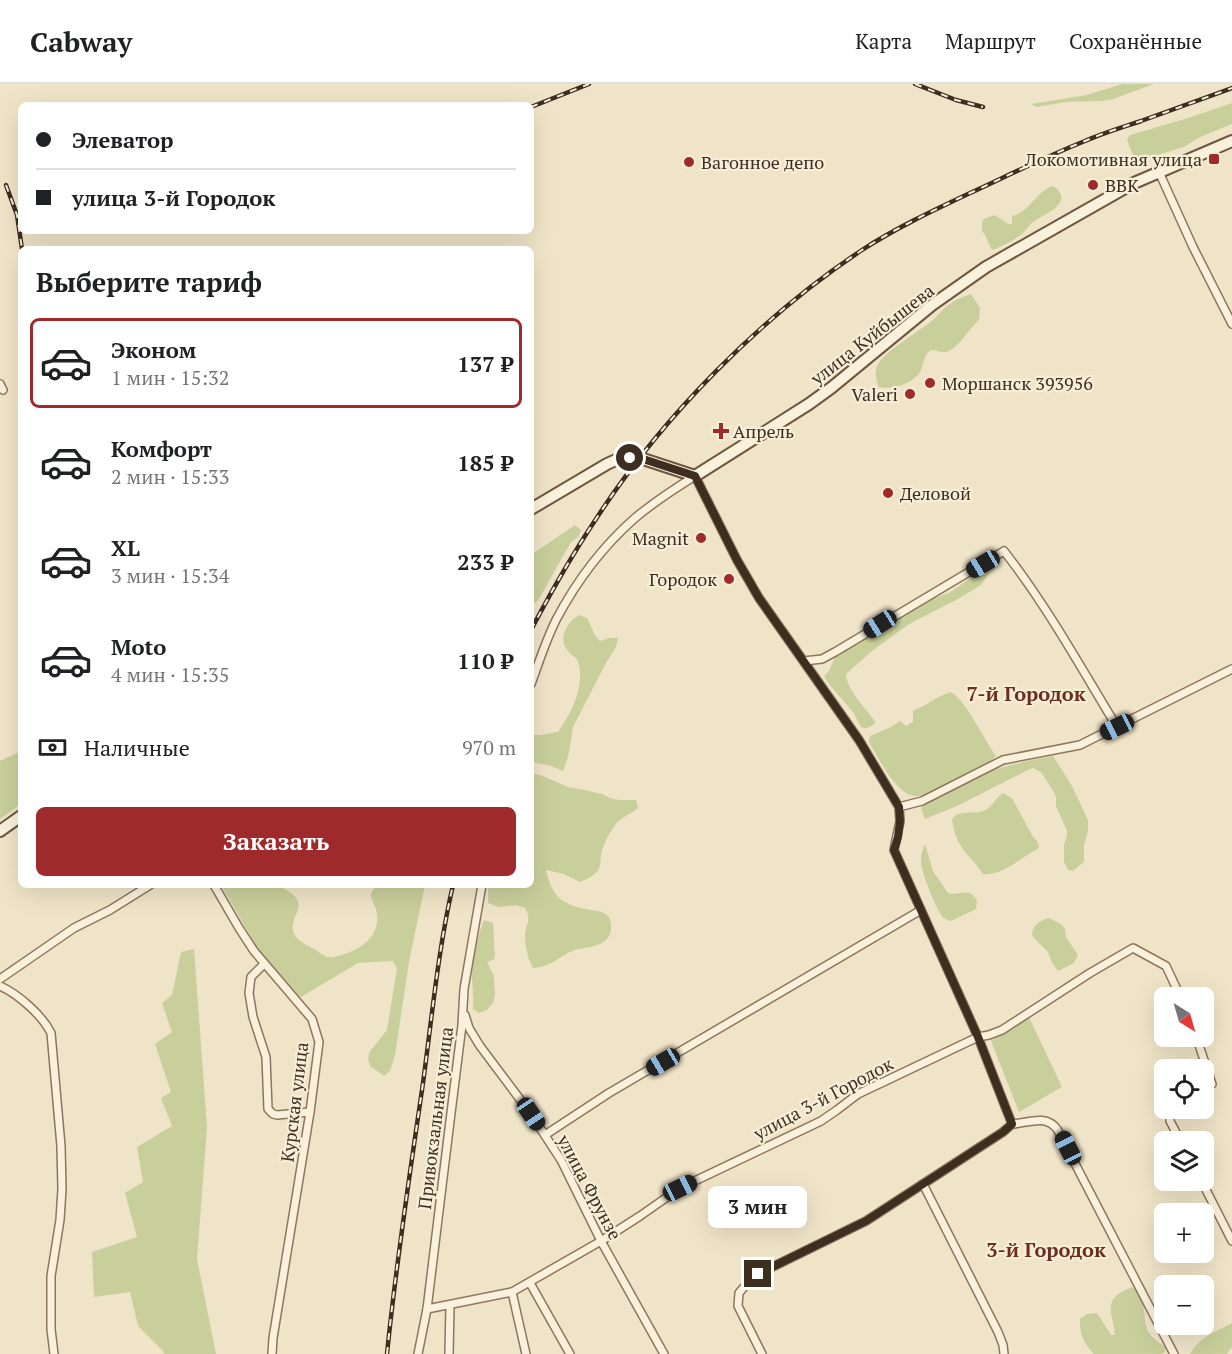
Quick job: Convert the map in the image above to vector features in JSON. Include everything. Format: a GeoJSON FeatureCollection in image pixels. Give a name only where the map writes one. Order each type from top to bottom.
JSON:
{"type":"FeatureCollection","features":[{"type":"Feature","properties":{"kind":"street","name":"улица Куйбышева"},"geometry":{"type":"LineString","coordinates":[[695,476],[809,404],[932,305],[986,267],[1134,183],[1232,141]]}},
{"type":"Feature","properties":{"kind":"street"},"geometry":{"type":"LineString","coordinates":[[1159,172],[1193,247],[1232,322]]}},
{"type":"Feature","properties":{"kind":"street"},"geometry":{"type":"LineString","coordinates":[[534,506],[618,459],[640,458],[695,476],[737,560],[759,598],[859,740],[899,807],[899,829],[894,850],[978,1037],[1012,1124]]}},
{"type":"Feature","properties":{"kind":"street"},"geometry":{"type":"LineString","coordinates":[[534,676],[556,620],[577,585],[609,544],[634,519],[660,498],[695,476]]}},
{"type":"Feature","properties":{"kind":"street"},"geometry":{"type":"LineString","coordinates":[[804,661],[822,659],[835,652],[1004,551],[1026,579],[1117,727]]}},
{"type":"Feature","properties":{"kind":"street"},"geometry":{"type":"LineString","coordinates":[[899,807],[922,801],[1003,760],[1080,745],[1232,669]]}},
{"type":"Feature","properties":{"kind":"street"},"geometry":{"type":"LineString","coordinates":[[0,831],[18,818]]}},
{"type":"Feature","properties":{"kind":"street"},"geometry":{"type":"LineString","coordinates":[[0,979],[74,927],[110,910],[145,888]]}},
{"type":"Feature","properties":{"kind":"street","name":"Курская улица"},"geometry":{"type":"LineString","coordinates":[[216,888],[238,928],[264,964],[312,1019],[319,1042],[272,1354]]}},
{"type":"Feature","properties":{"kind":"street","name":"Привокзальная улица"},"geometry":{"type":"LineString","coordinates":[[418,1354],[427,1309],[465,1024],[464,989],[481,888]]}},
{"type":"Feature","properties":{"kind":"street"},"geometry":{"type":"LineString","coordinates":[[545,1134],[618,1088],[921,910]]}},
{"type":"Feature","properties":{"kind":"street","name":"улица 3-й Городок"},"geometry":{"type":"LineString","coordinates":[[427,1309],[512,1292],[601,1241],[680,1188],[821,1121],[858,1094],[978,1037],[1002,1030],[1133,948],[1166,966],[1176,987]]}},
{"type":"Feature","properties":{"kind":"street"},"geometry":{"type":"LineString","coordinates":[[264,964],[251,977],[249,993],[253,1017],[266,1057],[268,1109],[277,1115],[310,1112]]}},
{"type":"Feature","properties":{"kind":"street"},"geometry":{"type":"LineString","coordinates":[[0,986],[29,1006],[48,1026],[51,1033],[62,1146],[60,1220],[51,1276],[51,1329],[54,1354]]}},
{"type":"Feature","properties":{"kind":"street","name":"улица Фрунзе"},"geometry":{"type":"LineString","coordinates":[[465,1024],[545,1134],[561,1160],[601,1241],[664,1354]]}},
{"type":"Feature","properties":{"kind":"street"},"geometry":{"type":"LineString","coordinates":[[762,1354],[738,1306],[740,1293],[751,1279],[866,1221],[1012,1124],[1047,1120],[1057,1128],[1174,1354]]}},
{"type":"Feature","properties":{"kind":"street"},"geometry":{"type":"LineString","coordinates":[[923,1184],[998,1332],[1004,1354]]}},
{"type":"Feature","properties":{"kind":"street"},"geometry":{"type":"LineString","coordinates":[[1207,1191],[1232,1241]]}},
{"type":"Feature","properties":{"kind":"street"},"geometry":{"type":"LineString","coordinates":[[531,1282],[570,1354]]}},
{"type":"Feature","properties":{"kind":"street"},"geometry":{"type":"LineString","coordinates":[[512,1292],[526,1354]]}},
{"type":"Feature","properties":{"kind":"street"},"geometry":{"type":"LineString","coordinates":[[449,1354],[450,1305]]}},
{"type":"Feature","properties":{"kind":"green space"},"geometry":{"type":"Polygon","coordinates":[[[1122,84],[1154,84],[1102,101],[1066,102],[1037,107],[1031,104],[1087,95],[1122,84]]]}},
{"type":"Feature","properties":{"kind":"green space"},"geometry":{"type":"Polygon","coordinates":[[[1232,103],[1232,124],[1198,138],[1184,147],[1135,160],[1127,140],[1130,135],[1232,103]]]}},
{"type":"Feature","properties":{"kind":"green space"},"geometry":{"type":"Polygon","coordinates":[[[1053,186],[1061,197],[1057,206],[1033,222],[1019,236],[991,249],[982,230],[984,219],[995,215],[1008,224],[1012,224],[1012,216],[1023,211],[1042,192],[1053,186]]]}},
{"type":"Feature","properties":{"kind":"green space"},"geometry":{"type":"Polygon","coordinates":[[[971,294],[980,308],[979,320],[958,344],[950,351],[931,350],[928,352],[920,372],[907,383],[896,387],[879,387],[876,370],[883,358],[957,299],[971,294]]]}},
{"type":"Feature","properties":{"kind":"green space"},"geometry":{"type":"Polygon","coordinates":[[[575,525],[581,530],[578,537],[571,542],[534,604],[534,553],[575,525]]]}},
{"type":"Feature","properties":{"kind":"green space"},"geometry":{"type":"Polygon","coordinates":[[[999,562],[997,567],[981,585],[909,624],[872,651],[846,674],[850,687],[876,723],[867,728],[861,727],[853,712],[824,676],[829,671],[835,657],[865,636],[926,601],[949,593],[999,562]]]}},
{"type":"Feature","properties":{"kind":"green space"},"geometry":{"type":"Polygon","coordinates":[[[579,615],[587,618],[600,641],[618,638],[616,647],[573,727],[569,753],[563,771],[534,762],[534,735],[558,732],[578,692],[579,665],[563,641],[567,626],[579,615]]]}},
{"type":"Feature","properties":{"kind":"green space"},"geometry":{"type":"Polygon","coordinates":[[[951,692],[957,696],[968,711],[996,756],[972,772],[925,794],[910,795],[898,787],[887,773],[870,744],[870,736],[900,721],[906,726],[913,722],[913,711],[951,692]]]}},
{"type":"Feature","properties":{"kind":"green space"},"geometry":{"type":"Polygon","coordinates":[[[18,752],[18,806],[0,819],[0,761],[18,752]]]}},
{"type":"Feature","properties":{"kind":"green space"},"geometry":{"type":"Polygon","coordinates":[[[1053,756],[1072,786],[1088,820],[1084,862],[1073,871],[1068,870],[1064,862],[1067,831],[1056,806],[1056,797],[1041,772],[1033,768],[957,806],[925,819],[921,808],[923,805],[985,772],[1053,756]]]}},
{"type":"Feature","properties":{"kind":"green space"},"geometry":{"type":"Polygon","coordinates":[[[534,774],[568,787],[602,794],[610,798],[636,800],[638,808],[620,820],[608,836],[598,871],[593,876],[580,882],[564,874],[546,870],[551,886],[558,897],[577,907],[602,912],[608,916],[611,932],[604,941],[569,952],[546,966],[533,968],[526,944],[528,919],[525,908],[516,905],[498,907],[488,903],[488,888],[534,888],[534,774]]]}},
{"type":"Feature","properties":{"kind":"green space"},"geometry":{"type":"Polygon","coordinates":[[[1003,793],[1012,798],[1039,846],[1038,849],[1005,869],[983,874],[959,843],[952,819],[959,814],[988,809],[1003,793]]]}},
{"type":"Feature","properties":{"kind":"green space"},"geometry":{"type":"Polygon","coordinates":[[[924,845],[933,871],[948,893],[970,893],[977,900],[976,909],[951,921],[943,918],[921,865],[924,845]]]}},
{"type":"Feature","properties":{"kind":"green space"},"geometry":{"type":"Polygon","coordinates":[[[223,888],[281,888],[288,891],[298,903],[293,923],[294,934],[304,944],[331,957],[357,949],[372,935],[377,923],[376,909],[371,894],[375,888],[424,888],[409,962],[395,1055],[390,1071],[384,1076],[370,1066],[368,1059],[370,1051],[387,1030],[397,968],[393,961],[358,963],[301,997],[260,953],[223,888]]]}},
{"type":"Feature","properties":{"kind":"green space"},"geometry":{"type":"Polygon","coordinates":[[[1049,918],[1061,924],[1065,929],[1066,937],[1078,955],[1074,963],[1058,971],[1048,952],[1032,935],[1037,924],[1049,918]]]}},
{"type":"Feature","properties":{"kind":"green space"},"geometry":{"type":"Polygon","coordinates":[[[484,920],[493,923],[495,959],[487,962],[494,976],[495,994],[493,1003],[487,1010],[479,1013],[473,1009],[472,975],[476,947],[484,920]]]}},
{"type":"Feature","properties":{"kind":"green space"},"geometry":{"type":"Polygon","coordinates":[[[194,949],[207,1127],[197,1259],[216,1354],[164,1354],[138,1326],[130,1292],[94,1297],[92,1252],[137,1237],[125,1193],[143,1182],[137,1147],[172,1126],[161,1098],[171,1092],[155,1044],[172,1032],[162,1003],[172,995],[181,952],[194,949]]]}},
{"type":"Feature","properties":{"kind":"green space"},"geometry":{"type":"Polygon","coordinates":[[[1029,1017],[1062,1087],[1019,1112],[991,1041],[1029,1017]]]}},
{"type":"Feature","properties":{"kind":"green space"},"geometry":{"type":"Polygon","coordinates":[[[1132,1287],[1143,1302],[1148,1331],[1165,1348],[1165,1352],[1162,1354],[1094,1354],[1083,1338],[1080,1319],[1087,1314],[1096,1313],[1111,1335],[1115,1335],[1111,1313],[1112,1302],[1122,1292],[1132,1287]]]}},
{"type":"Feature","properties":{"kind":"green space"},"geometry":{"type":"Polygon","coordinates":[[[1232,1323],[1232,1347],[1227,1354],[1190,1354],[1193,1348],[1209,1335],[1214,1335],[1214,1332],[1232,1323]]]}},
{"type":"Feature","properties":{"kind":"railway"},"geometry":{"type":"LineString","coordinates":[[534,106],[589,84]]}},
{"type":"Feature","properties":{"kind":"railway"},"geometry":{"type":"LineString","coordinates":[[915,84],[956,100],[983,107]]}},
{"type":"Feature","properties":{"kind":"railway"},"geometry":{"type":"LineString","coordinates":[[534,625],[587,533],[651,443],[716,371],[787,306],[824,277],[862,250],[901,227],[1026,167],[1099,135],[1232,88]]}},
{"type":"Feature","properties":{"kind":"railway"},"geometry":{"type":"LineString","coordinates":[[6,185],[18,222]]}},
{"type":"Feature","properties":{"kind":"railway"},"geometry":{"type":"LineString","coordinates":[[20,234],[22,246]]}},
{"type":"Feature","properties":{"kind":"railway"},"geometry":{"type":"LineString","coordinates":[[387,1354],[443,934],[452,888]]}},
{"type":"Feature","properties":{"kind":"place","name":"Локомотивная улица"},"geometry":{"type":"Point","coordinates":[1214,159]}},
{"type":"Feature","properties":{"kind":"place","name":"Вагонное депо"},"geometry":{"type":"Point","coordinates":[689,162]}},
{"type":"Feature","properties":{"kind":"place","name":"ВВК"},"geometry":{"type":"Point","coordinates":[1093,185]}},
{"type":"Feature","properties":{"kind":"place","name":"Моршанск 393956"},"geometry":{"type":"Point","coordinates":[930,383]}},
{"type":"Feature","properties":{"kind":"place","name":"Valeri"},"geometry":{"type":"Point","coordinates":[910,394]}},
{"type":"Feature","properties":{"kind":"place","name":"Апрель"},"geometry":{"type":"Point","coordinates":[721,431]}},
{"type":"Feature","properties":{"kind":"place","name":"Деловой"},"geometry":{"type":"Point","coordinates":[888,493]}},
{"type":"Feature","properties":{"kind":"place","name":"Magnit"},"geometry":{"type":"Point","coordinates":[701,538]}},
{"type":"Feature","properties":{"kind":"place","name":"Городок"},"geometry":{"type":"Point","coordinates":[729,579]}},
{"type":"Feature","properties":{"kind":"district","name":"7-й Городок"},"geometry":{"type":"Point","coordinates":[1026,693]}},
{"type":"Feature","properties":{"kind":"district","name":"3-й Городок"},"geometry":{"type":"Point","coordinates":[1046,1249]}},
{"type":"Feature","properties":{"kind":"route"},"geometry":{"type":"LineString","coordinates":[[630,458],[640,458],[695,476],[737,560],[759,598],[859,740],[899,807],[900,821],[894,850],[978,1037],[1012,1124],[866,1221],[758,1274]]}}]}
